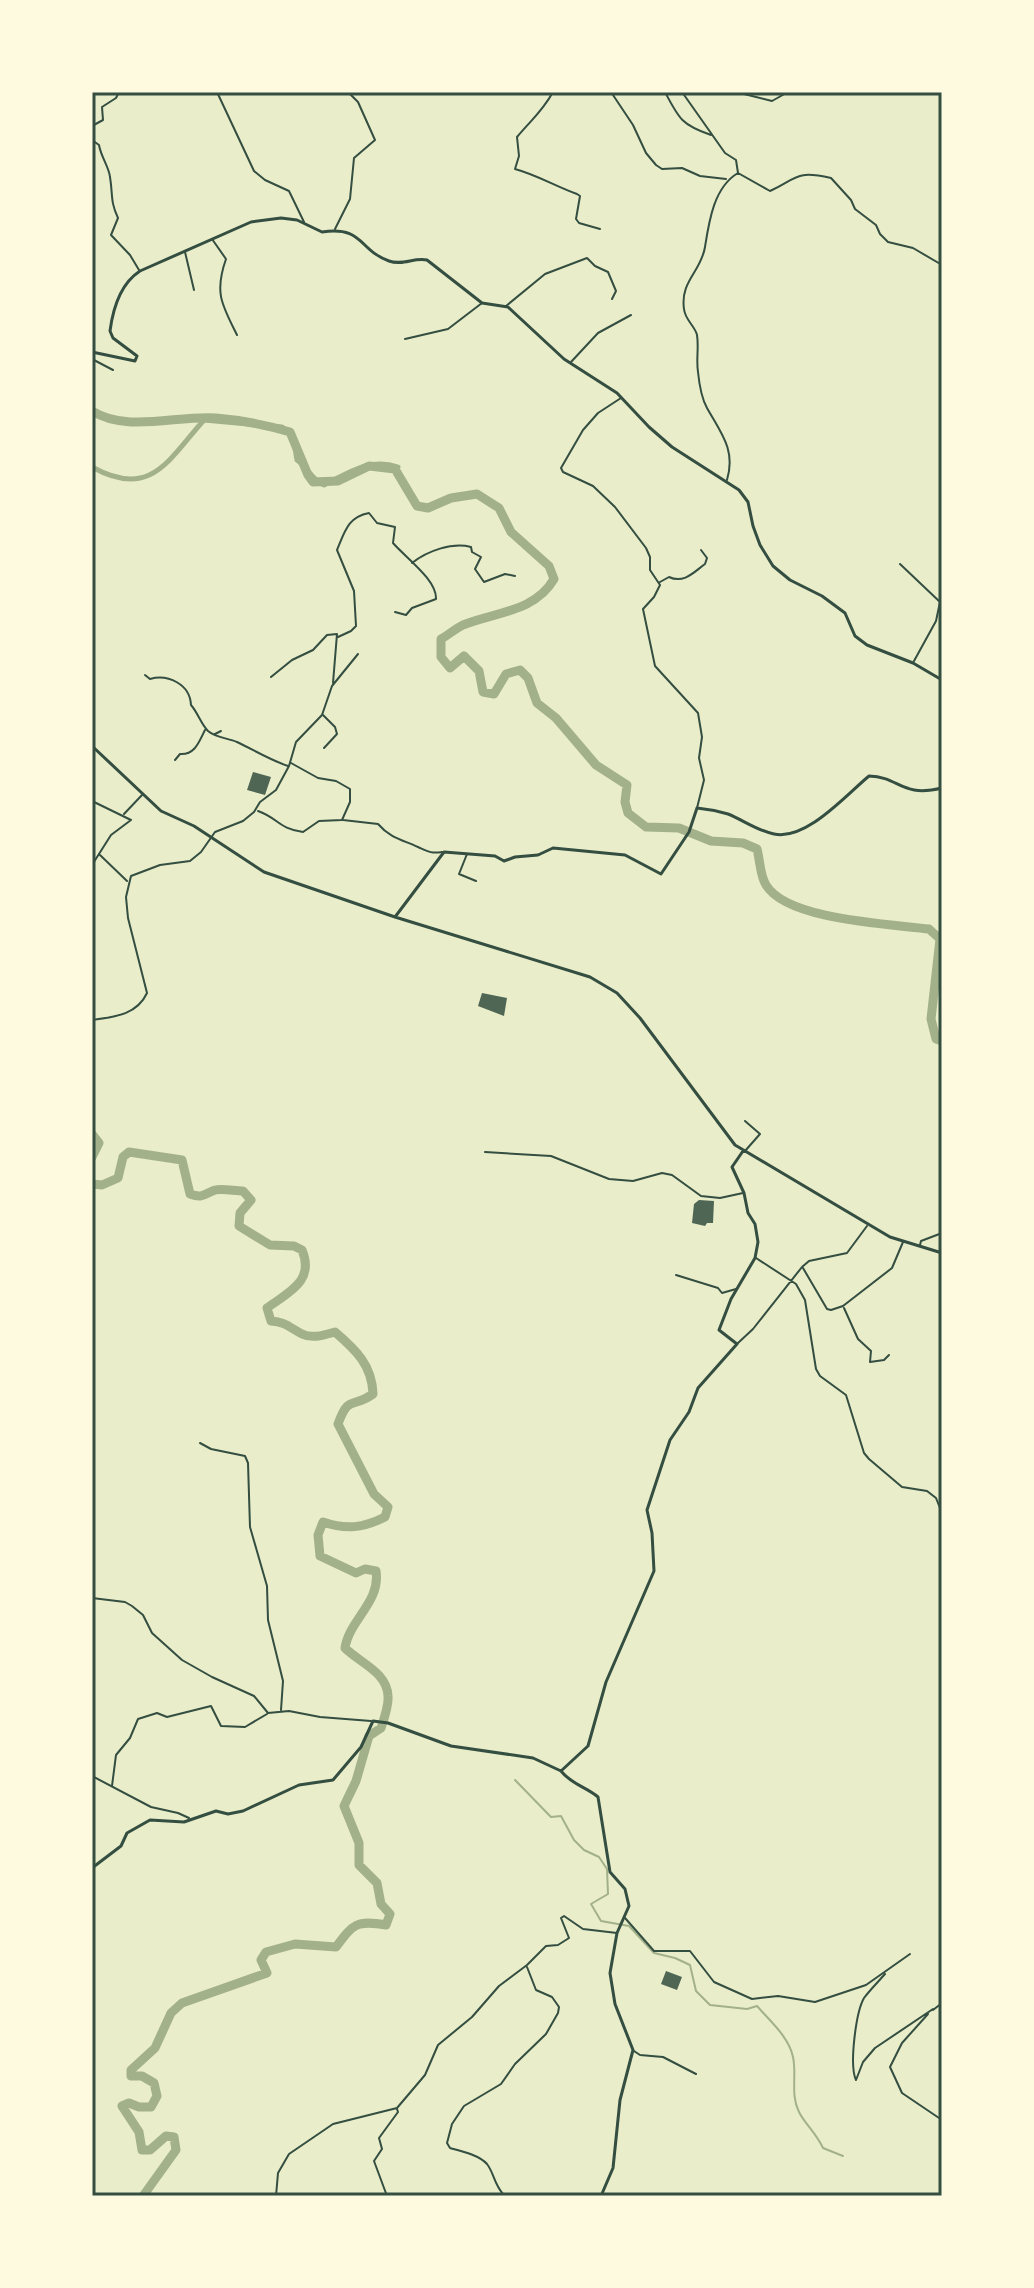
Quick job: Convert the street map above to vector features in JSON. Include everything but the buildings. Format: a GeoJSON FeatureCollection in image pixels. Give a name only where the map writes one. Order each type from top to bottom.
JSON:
{"type":"FeatureCollection","features":[{"type":"Feature","properties":{"kind":"street"},"geometry":{"type":"LineString","coordinates":[[92,126],[103,120],[102,107],[116,98],[119,92]]}},
{"type":"Feature","properties":{"kind":"street"},"geometry":{"type":"LineString","coordinates":[[217,92],[254,171],[289,191],[304,223]]}},
{"type":"Feature","properties":{"kind":"street"},"geometry":{"type":"LineString","coordinates":[[335,229],[350,199],[354,158],[375,140],[358,102],[348,92]]}},
{"type":"Feature","properties":{"kind":"street"},"geometry":{"type":"LineString","coordinates":[[553,92],[540,116],[517,137],[519,156],[515,169],[538,175],[552,185],[580,196],[576,219],[579,223],[600,229]]}},
{"type":"Feature","properties":{"kind":"street"},"geometry":{"type":"LineString","coordinates":[[611,92],[656,165],[662,169],[682,168],[700,176],[727,180]]}},
{"type":"Feature","properties":{"kind":"street"},"geometry":{"type":"LineString","coordinates":[[665,92],[687,126],[712,135]]}},
{"type":"Feature","properties":{"kind":"street"},"geometry":{"type":"LineString","coordinates":[[682,92],[725,153],[736,160],[738,173]]}},
{"type":"Feature","properties":{"kind":"street"},"geometry":{"type":"LineString","coordinates":[[736,92],[772,101],[788,92]]}},
{"type":"Feature","properties":{"kind":"street"},"geometry":{"type":"LineString","coordinates":[[92,136],[92,140],[99,145],[101,159],[110,174],[110,201],[118,218],[111,235],[140,271]]}},
{"type":"Feature","properties":{"kind":"street"},"geometry":{"type":"LineString","coordinates":[[727,480],[732,464],[721,430],[707,408],[698,371],[697,333],[685,317],[683,307],[685,283],[703,258],[709,218],[727,180],[738,173]]}},
{"type":"Feature","properties":{"kind":"street"},"geometry":{"type":"LineString","coordinates":[[738,173],[770,191],[791,177],[800,175],[831,178],[855,209],[876,225],[888,242],[913,248],[942,265]]}},
{"type":"Feature","properties":{"kind":"street"},"geometry":{"type":"LineString","coordinates":[[92,352],[135,361],[137,356],[113,338],[110,331],[127,280],[140,271],[251,222],[281,218],[304,223],[322,232],[335,229],[356,237],[392,263],[427,260],[482,303],[506,306],[570,363],[621,397],[672,447],[727,480],[745,496],[760,545],[780,573],[807,591],[822,596],[845,613],[855,636],[867,645],[913,663],[942,680]]}},
{"type":"Feature","properties":{"kind":"street"},"geometry":{"type":"LineString","coordinates":[[212,239],[226,259],[219,280],[220,299],[237,335]]}},
{"type":"Feature","properties":{"kind":"street"},"geometry":{"type":"LineString","coordinates":[[185,250],[194,290]]}},
{"type":"Feature","properties":{"kind":"street"},"geometry":{"type":"LineString","coordinates":[[506,306],[545,274],[587,258],[608,272],[616,291],[612,299]]}},
{"type":"Feature","properties":{"kind":"street"},"geometry":{"type":"LineString","coordinates":[[405,339],[448,329],[482,303]]}},
{"type":"Feature","properties":{"kind":"street"},"geometry":{"type":"LineString","coordinates":[[570,363],[598,333],[631,315]]}},
{"type":"Feature","properties":{"kind":"street"},"geometry":{"type":"LineString","coordinates":[[92,359],[113,370]]}},
{"type":"Feature","properties":{"kind":"street"},"geometry":{"type":"LineString","coordinates":[[254,812],[259,810],[288,830],[303,832],[319,821],[378,824],[388,836],[433,854],[468,853],[495,856],[504,861],[538,855],[553,848],[625,855],[661,874],[689,832],[704,780],[699,758],[702,742],[698,713],[655,666],[643,609],[659,591],[659,583],[650,570],[646,548],[604,494],[561,468],[583,430],[598,413],[621,397]]}},
{"type":"Feature","properties":{"kind":"street"},"geometry":{"type":"LineString","coordinates":[[338,637],[356,626],[354,591],[337,550],[351,519],[369,513],[377,523],[395,527],[393,543],[434,586],[436,599],[412,608],[406,615],[395,612]]}},
{"type":"Feature","properties":{"kind":"street"},"geometry":{"type":"LineString","coordinates":[[411,563],[422,554],[462,545],[471,547],[472,552],[481,557],[475,569],[484,582],[505,574],[515,576]]}},
{"type":"Feature","properties":{"kind":"street"},"geometry":{"type":"LineString","coordinates":[[659,583],[669,577],[679,580],[686,578],[705,564],[707,558],[701,550]]}},
{"type":"Feature","properties":{"kind":"street"},"geometry":{"type":"LineString","coordinates":[[900,564],[940,602],[936,621],[913,663]]}},
{"type":"Feature","properties":{"kind":"street"},"geometry":{"type":"LineString","coordinates":[[937,599],[942,593]]}},
{"type":"Feature","properties":{"kind":"street"},"geometry":{"type":"LineString","coordinates":[[271,677],[292,660],[313,650],[327,635],[337,634],[338,637]]}},
{"type":"Feature","properties":{"kind":"street"},"geometry":{"type":"LineString","coordinates":[[92,1020],[117,1016],[133,1009],[143,1002],[147,993],[128,918],[128,882],[131,876],[160,865],[190,861],[201,852],[215,832],[243,821],[276,790],[290,765],[296,742],[322,715],[332,686],[338,637]]}},
{"type":"Feature","properties":{"kind":"street"},"geometry":{"type":"LineString","coordinates":[[332,686],[358,654]]}},
{"type":"Feature","properties":{"kind":"street"},"geometry":{"type":"LineString","coordinates":[[145,675],[150,679],[161,676],[177,682],[191,698],[191,705],[205,729],[214,735],[350,789],[350,802],[342,820]]}},
{"type":"Feature","properties":{"kind":"street"},"geometry":{"type":"LineString","coordinates":[[322,715],[335,727],[337,734],[324,748]]}},
{"type":"Feature","properties":{"kind":"street"},"geometry":{"type":"LineString","coordinates":[[175,760],[180,754],[195,750],[205,729]]}},
{"type":"Feature","properties":{"kind":"street"},"geometry":{"type":"LineString","coordinates":[[214,735],[221,731]]}},
{"type":"Feature","properties":{"kind":"street"},"geometry":{"type":"LineString","coordinates":[[92,746],[142,795],[169,816],[194,826],[264,872],[607,985],[640,1018],[729,1138],[744,1151],[903,1242],[942,1253]]}},
{"type":"Feature","properties":{"kind":"street"},"geometry":{"type":"LineString","coordinates":[[697,808],[726,814],[781,835],[812,825],[869,776],[878,776],[911,792],[942,788]]}},
{"type":"Feature","properties":{"kind":"street"},"geometry":{"type":"LineString","coordinates":[[124,815],[142,795]]}},
{"type":"Feature","properties":{"kind":"street"},"geometry":{"type":"LineString","coordinates":[[92,801],[131,820],[111,835],[92,865]]}},
{"type":"Feature","properties":{"kind":"street"},"geometry":{"type":"LineString","coordinates":[[395,917],[444,852]]}},
{"type":"Feature","properties":{"kind":"street"},"geometry":{"type":"LineString","coordinates":[[468,853],[459,874],[476,881]]}},
{"type":"Feature","properties":{"kind":"street"},"geometry":{"type":"LineString","coordinates":[[100,855],[128,882]]}},
{"type":"Feature","properties":{"kind":"street"},"geometry":{"type":"LineString","coordinates":[[737,1344],[719,1330],[731,1299],[755,1258],[758,1232],[732,1167],[760,1134],[745,1121]]}},
{"type":"Feature","properties":{"kind":"street"},"geometry":{"type":"LineString","coordinates":[[485,1152],[551,1156],[609,1179],[633,1181],[662,1173],[672,1175],[701,1196],[720,1198],[744,1193]]}},
{"type":"Feature","properties":{"kind":"street"},"geometry":{"type":"LineString","coordinates":[[561,1771],[588,1746],[606,1682],[654,1571],[647,1510],[670,1440],[689,1412],[698,1388],[753,1329],[802,1267],[809,1261],[847,1253],[869,1224]]}},
{"type":"Feature","properties":{"kind":"street"},"geometry":{"type":"LineString","coordinates":[[919,1246],[921,1241],[942,1233]]}},
{"type":"Feature","properties":{"kind":"street"},"geometry":{"type":"LineString","coordinates":[[802,1267],[828,1310],[843,1306],[892,1268],[903,1242]]}},
{"type":"Feature","properties":{"kind":"street"},"geometry":{"type":"LineString","coordinates":[[755,1258],[796,1284],[805,1300],[816,1369],[820,1376],[846,1395],[864,1453],[902,1487],[927,1491],[936,1498],[942,1513]]}},
{"type":"Feature","properties":{"kind":"street"},"geometry":{"type":"LineString","coordinates":[[676,1275],[718,1288],[722,1293],[737,1289]]}},
{"type":"Feature","properties":{"kind":"street"},"geometry":{"type":"LineString","coordinates":[[843,1306],[858,1339],[871,1351],[870,1362],[884,1360],[889,1355]]}},
{"type":"Feature","properties":{"kind":"street"},"geometry":{"type":"LineString","coordinates":[[200,1443],[247,1459],[250,1527],[267,1586],[268,1620],[283,1681],[282,1711]]}},
{"type":"Feature","properties":{"kind":"street"},"geometry":{"type":"LineString","coordinates":[[92,1598],[125,1602],[132,1606],[143,1615],[152,1633],[182,1660],[254,1696],[268,1713]]}},
{"type":"Feature","properties":{"kind":"street"},"geometry":{"type":"LineString","coordinates":[[112,1786],[116,1755],[130,1738],[138,1719],[157,1713],[167,1717],[211,1706],[221,1726],[245,1727],[268,1713],[282,1711],[375,1721],[451,1746],[533,1758],[561,1771],[567,1780],[598,1797],[610,1872],[625,1889],[629,1906],[617,1933],[610,1973],[615,2004],[633,2050],[640,2055],[663,2057],[696,2074]]}},
{"type":"Feature","properties":{"kind":"street"},"geometry":{"type":"LineString","coordinates":[[92,1868],[121,1846],[127,1833],[150,1820],[184,1822],[216,1811],[228,1814],[243,1811],[299,1785],[333,1780],[361,1747],[375,1721]]}},
{"type":"Feature","properties":{"kind":"street"},"geometry":{"type":"LineString","coordinates":[[92,1776],[151,1807],[191,1819]]}},
{"type":"Feature","properties":{"kind":"street"},"geometry":{"type":"LineString","coordinates":[[276,2196],[278,2173],[289,2154],[333,2124],[397,2108],[425,2075],[438,2045],[546,1946],[558,1945],[569,1938],[561,1922],[564,1916],[583,1929],[617,1933]]}},
{"type":"Feature","properties":{"kind":"street"},"geometry":{"type":"LineString","coordinates":[[624,1919],[654,1951],[690,1951],[714,1982],[752,1999],[778,1996],[815,2002],[866,1985],[910,1954]]}},
{"type":"Feature","properties":{"kind":"street"},"geometry":{"type":"LineString","coordinates":[[503,2194],[495,2185],[487,2164],[470,2154],[450,2148],[447,2143],[452,2124],[464,2106],[501,2084],[515,2064],[546,2034],[558,2013],[559,2007],[552,1997],[536,1990],[527,1965]]}},
{"type":"Feature","properties":{"kind":"street"},"geometry":{"type":"LineString","coordinates":[[888,1969],[864,1999],[852,2052],[852,2071],[856,2080],[863,2062],[875,2048],[942,2003]]}},
{"type":"Feature","properties":{"kind":"street"},"geometry":{"type":"LineString","coordinates":[[933,2009],[902,2043],[890,2067],[902,2093],[942,2120]]}},
{"type":"Feature","properties":{"kind":"street"},"geometry":{"type":"LineString","coordinates":[[601,2196],[613,2168],[620,2100],[633,2050]]}},
{"type":"Feature","properties":{"kind":"street"},"geometry":{"type":"LineString","coordinates":[[387,2196],[374,2161],[382,2149],[379,2138],[398,2112],[397,2108]]}},
{"type":"Feature","properties":{"kind":"waterway"},"geometry":{"type":"LineString","coordinates":[[92,411],[121,421],[216,418],[272,427],[290,432],[313,482],[338,481],[369,466],[395,469],[417,506],[428,508],[451,498],[477,494],[499,508],[511,532],[549,566],[554,579],[546,590],[525,605],[463,625],[441,639],[441,657],[450,668],[464,656],[479,671],[483,692],[494,694],[506,674],[520,670],[528,678],[537,703],[556,718],[596,765],[627,785],[625,802],[628,813],[646,827],[679,828],[711,841],[743,843],[757,849],[766,885],[777,897],[795,906],[840,918],[929,929],[940,939],[931,1019],[936,1039],[942,1041]]}},
{"type":"Feature","properties":{"kind":"waterway"},"geometry":{"type":"LineString","coordinates":[[92,467],[112,476],[129,479],[144,477],[169,461],[204,420],[282,427],[293,436],[297,460],[324,485],[369,465],[398,467]]}},
{"type":"Feature","properties":{"kind":"waterway"},"geometry":{"type":"LineString","coordinates":[[92,1134],[99,1143],[92,1157]]}},
{"type":"Feature","properties":{"kind":"waterway"},"geometry":{"type":"LineString","coordinates":[[92,1184],[102,1185],[118,1178],[123,1157],[129,1152],[182,1160],[190,1194],[201,1196],[218,1189],[243,1191],[251,1200],[240,1213],[239,1226],[270,1245],[294,1246],[302,1250],[305,1261],[302,1278],[298,1285],[267,1308],[271,1321],[310,1336],[335,1332],[362,1359],[370,1375],[373,1394],[348,1405],[338,1424],[374,1494],[388,1507],[385,1517],[362,1526],[347,1527],[323,1522],[318,1535],[320,1556],[356,1573],[365,1569],[376,1571],[374,1592],[352,1629],[345,1648],[383,1680],[388,1704],[381,1728],[369,1736],[356,1781],[344,1806],[359,1843],[359,1865],[377,1883],[381,1904],[390,1914],[386,1925],[368,1923],[356,1926],[336,1947],[295,1944],[266,1952],[261,1960],[267,1973],[182,2003],[171,2013],[155,2048],[131,2070],[131,2076],[142,2076],[154,2083],[157,2096],[151,2107],[129,2103],[122,2106],[139,2132],[142,2150],[150,2150],[166,2136],[174,2137],[176,2150],[143,2196]]}},
{"type":"Feature","properties":{"kind":"waterway"},"geometry":{"type":"LineString","coordinates":[[515,1780],[551,1817],[561,1816],[574,1840],[584,1850],[599,1857],[607,1869],[608,1894],[591,1904],[601,1921],[629,1926],[654,1953],[690,1965],[696,1991],[710,2005],[747,2009],[757,2006],[773,2023],[791,2050],[799,2112],[823,2148],[843,2156]]}}]}
